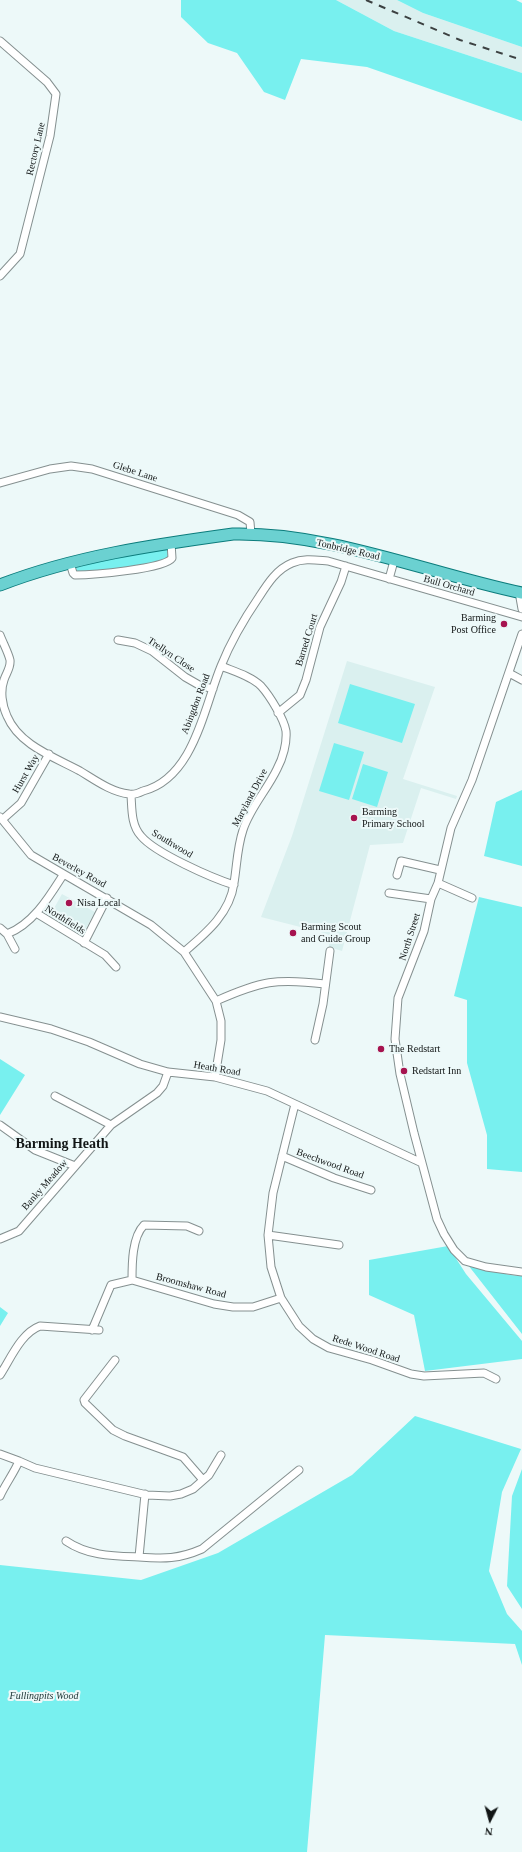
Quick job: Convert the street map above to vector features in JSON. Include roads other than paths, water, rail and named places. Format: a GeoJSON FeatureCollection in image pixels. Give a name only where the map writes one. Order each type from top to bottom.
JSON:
{"type":"FeatureCollection","features":[{"type":"Feature","properties":{"kind":"main road","name":"Tonbridge Road"},"geometry":{"type":"LineString","coordinates":[[0,585],[26,575],[119,551],[233,534],[251,534],[276,535],[339,547],[520,593]]}},
{"type":"Feature","properties":{"kind":"street","name":"Rectory Lane"},"geometry":{"type":"LineString","coordinates":[[0,41],[47,82],[56,94],[50,136],[20,254],[0,276]]}},
{"type":"Feature","properties":{"kind":"street","name":"Glebe Lane"},"geometry":{"type":"LineString","coordinates":[[0,483],[50,468],[71,466],[92,469],[238,515],[250,522],[251,534]]}},
{"type":"Feature","properties":{"kind":"street"},"geometry":{"type":"LineString","coordinates":[[70,563],[72,573],[76,575],[127,570],[166,563],[172,558],[171,543]]}},
{"type":"Feature","properties":{"kind":"street","name":"Abingdon Road"},"geometry":{"type":"LineString","coordinates":[[131,795],[154,789],[169,779],[179,767],[191,746],[221,666],[246,616],[277,572],[292,563],[307,559],[328,561],[389,579]]}},
{"type":"Feature","properties":{"kind":"street"},"geometry":{"type":"LineString","coordinates":[[389,579],[394,560]]}},
{"type":"Feature","properties":{"kind":"street","name":"Barned Court"},"geometry":{"type":"LineString","coordinates":[[278,713],[300,695],[306,680],[320,627],[341,582],[346,566]]}},
{"type":"Feature","properties":{"kind":"street","name":"Bull Orchard"},"geometry":{"type":"LineString","coordinates":[[389,579],[522,616]]}},
{"type":"Feature","properties":{"kind":"street"},"geometry":{"type":"LineString","coordinates":[[520,593],[522,609]]}},
{"type":"Feature","properties":{"kind":"street","name":"North Street"},"geometry":{"type":"LineString","coordinates":[[522,634],[472,780],[450,828],[438,883],[431,899],[424,931],[398,998],[396,1021],[396,1054],[400,1074],[437,1219],[444,1234],[454,1250],[465,1261],[486,1267],[522,1272]]}},
{"type":"Feature","properties":{"kind":"street"},"geometry":{"type":"LineString","coordinates":[[0,635],[10,661],[9,670],[2,681],[4,718],[27,742],[99,782],[119,792],[131,795]]}},
{"type":"Feature","properties":{"kind":"street","name":"Trellyn Close"},"geometry":{"type":"LineString","coordinates":[[118,640],[135,643],[152,651],[185,678],[199,685],[213,689]]}},
{"type":"Feature","properties":{"kind":"street","name":"Maryland Drive"},"geometry":{"type":"LineString","coordinates":[[184,952],[209,931],[226,907],[234,885],[236,857],[243,829],[278,768],[285,747],[286,730],[278,713],[260,686],[243,675],[221,666]]}},
{"type":"Feature","properties":{"kind":"street"},"geometry":{"type":"LineString","coordinates":[[509,673],[522,680]]}},
{"type":"Feature","properties":{"kind":"street","name":"Hurst Way"},"geometry":{"type":"LineString","coordinates":[[2,818],[21,802],[49,754]]}},
{"type":"Feature","properties":{"kind":"street","name":"Southwood"},"geometry":{"type":"LineString","coordinates":[[131,795],[133,823],[141,836],[154,847],[194,869],[215,879],[234,885]]}},
{"type":"Feature","properties":{"kind":"street","name":"Beverley Road"},"geometry":{"type":"LineString","coordinates":[[2,818],[31,855],[151,925],[184,952],[216,1001],[221,1021],[221,1040],[215,1077]]}},
{"type":"Feature","properties":{"kind":"street"},"geometry":{"type":"LineString","coordinates":[[397,875],[401,861],[440,870]]}},
{"type":"Feature","properties":{"kind":"street"},"geometry":{"type":"LineString","coordinates":[[7,934],[14,931],[36,913],[63,875]]}},
{"type":"Feature","properties":{"kind":"street"},"geometry":{"type":"LineString","coordinates":[[438,883],[472,898]]}},
{"type":"Feature","properties":{"kind":"street"},"geometry":{"type":"LineString","coordinates":[[389,893],[431,899]]}},
{"type":"Feature","properties":{"kind":"street","name":"Northfields"},"geometry":{"type":"LineString","coordinates":[[84,943],[107,898]]}},
{"type":"Feature","properties":{"kind":"street","name":"Northfields"},"geometry":{"type":"LineString","coordinates":[[36,913],[105,955],[116,968]]}},
{"type":"Feature","properties":{"kind":"street"},"geometry":{"type":"LineString","coordinates":[[0,928],[7,934],[15,949]]}},
{"type":"Feature","properties":{"kind":"street"},"geometry":{"type":"LineString","coordinates":[[315,1040],[323,1004],[330,949]]}},
{"type":"Feature","properties":{"kind":"street"},"geometry":{"type":"LineString","coordinates":[[216,1001],[246,988],[278,981],[325,984]]}},
{"type":"Feature","properties":{"kind":"street","name":"Heath Road"},"geometry":{"type":"LineString","coordinates":[[0,1017],[51,1029],[88,1042],[140,1064],[168,1072],[215,1077],[267,1091],[422,1163]]}},
{"type":"Feature","properties":{"kind":"street","name":"Banky Meadow"},"geometry":{"type":"LineString","coordinates":[[0,1239],[19,1231],[111,1125],[157,1093],[163,1086],[168,1072]]}},
{"type":"Feature","properties":{"kind":"street"},"geometry":{"type":"LineString","coordinates":[[55,1096],[111,1125]]}},
{"type":"Feature","properties":{"kind":"street","name":"Rede Wood Road"},"geometry":{"type":"LineString","coordinates":[[295,1104],[273,1193],[268,1235],[271,1267],[281,1298],[300,1326],[313,1339],[329,1348],[372,1360],[411,1374],[424,1376],[484,1373],[496,1379]]}},
{"type":"Feature","properties":{"kind":"street"},"geometry":{"type":"LineString","coordinates":[[1,1126],[35,1150],[75,1166]]}},
{"type":"Feature","properties":{"kind":"street","name":"Beechwood Road"},"geometry":{"type":"LineString","coordinates":[[282,1156],[334,1178],[371,1190]]}},
{"type":"Feature","properties":{"kind":"street"},"geometry":{"type":"LineString","coordinates":[[132,1280],[133,1257],[140,1230],[144,1225],[187,1226],[199,1231]]}},
{"type":"Feature","properties":{"kind":"street"},"geometry":{"type":"LineString","coordinates":[[268,1235],[339,1245]]}},
{"type":"Feature","properties":{"kind":"street","name":"Broomshaw Road"},"geometry":{"type":"LineString","coordinates":[[0,1375],[22,1340],[32,1329],[40,1326],[95,1330],[104,1300],[111,1285],[132,1280],[214,1304],[233,1307],[253,1307],[281,1298]]}},
{"type":"Feature","properties":{"kind":"street"},"geometry":{"type":"LineString","coordinates":[[115,1360],[84,1400],[85,1403],[113,1430],[124,1436],[183,1457],[203,1480]]}},
{"type":"Feature","properties":{"kind":"street"},"geometry":{"type":"LineString","coordinates":[[0,1454],[35,1468],[157,1496],[181,1494],[193,1489],[209,1475],[221,1455]]}},
{"type":"Feature","properties":{"kind":"street"},"geometry":{"type":"LineString","coordinates":[[0,1496],[6,1484],[13,1475],[18,1460]]}},
{"type":"Feature","properties":{"kind":"street"},"geometry":{"type":"LineString","coordinates":[[66,1541],[77,1549],[94,1554],[169,1559],[188,1555],[202,1549],[299,1470]]}},
{"type":"Feature","properties":{"kind":"street"},"geometry":{"type":"LineString","coordinates":[[139,1556],[145,1494]]}},
{"type":"Feature","properties":{"kind":"railway"},"geometry":{"type":"LineString","coordinates":[[366,0],[460,40],[522,60]]}},
{"type":"Feature","properties":{"kind":"place","name":"Barming Post Office"},"geometry":{"type":"Point","coordinates":[504,624]}},
{"type":"Feature","properties":{"kind":"place","name":"Barming Primary School"},"geometry":{"type":"Point","coordinates":[354,818]}},
{"type":"Feature","properties":{"kind":"place","name":"Nisa Local"},"geometry":{"type":"Point","coordinates":[69,903]}},
{"type":"Feature","properties":{"kind":"place","name":"Barming Scout and Guide Group"},"geometry":{"type":"Point","coordinates":[293,933]}},
{"type":"Feature","properties":{"kind":"place","name":"The Redstart"},"geometry":{"type":"Point","coordinates":[381,1049]}},
{"type":"Feature","properties":{"kind":"place","name":"Redstart Inn"},"geometry":{"type":"Point","coordinates":[404,1071]}},
{"type":"Feature","properties":{"kind":"district","name":"Barming Heath"},"geometry":{"type":"Point","coordinates":[62,1144]}},
{"type":"Feature","properties":{"kind":"park label","name":"Fullingpits Wood"},"geometry":{"type":"Point","coordinates":[44,1696]}}]}
